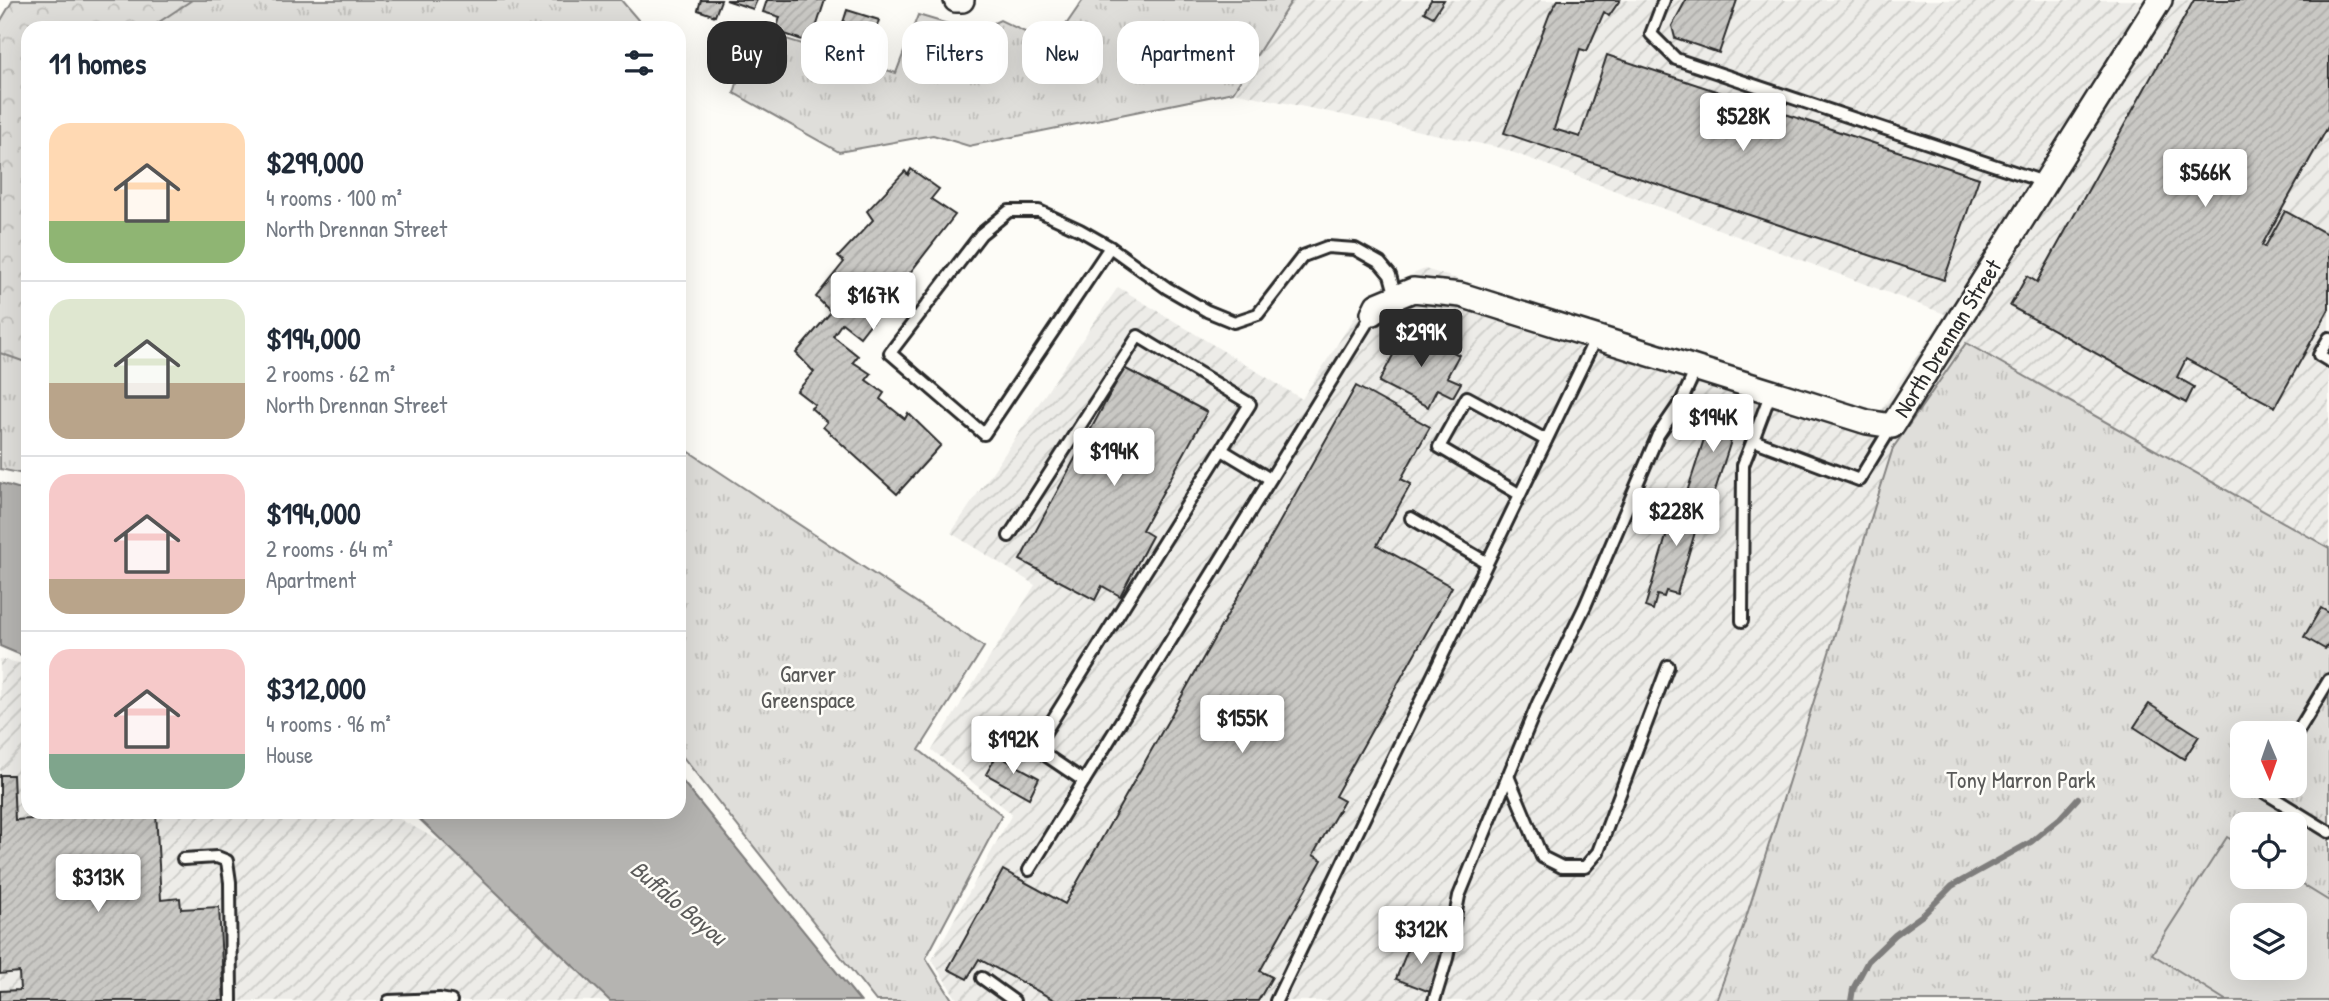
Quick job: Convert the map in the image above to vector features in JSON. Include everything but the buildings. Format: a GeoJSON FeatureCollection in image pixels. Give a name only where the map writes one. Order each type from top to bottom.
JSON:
{"type":"FeatureCollection","features":[{"type":"Feature","properties":{"kind":"street","name":"North Drennan Street"},"geometry":{"type":"LineString","coordinates":[[1373,313],[1377,306],[1413,290],[1461,295],[1867,422],[1892,426],[2160,0]]}},
{"type":"Feature","properties":{"kind":"lane"},"geometry":{"type":"LineString","coordinates":[[1664,0],[1651,34],[1676,59],[2044,182]]}},
{"type":"Feature","properties":{"kind":"lane"},"geometry":{"type":"LineString","coordinates":[[1110,247],[984,434],[890,353],[981,234],[1009,211],[1039,211],[1110,247],[1167,288],[1207,311],[1234,322],[1258,314],[1303,256],[1327,247],[1355,249],[1380,263],[1390,275],[1396,297]]}},
{"type":"Feature","properties":{"kind":"lane"},"geometry":{"type":"LineString","coordinates":[[1029,870],[1373,313]]}},
{"type":"Feature","properties":{"kind":"lane"},"geometry":{"type":"LineString","coordinates":[[1009,536],[1138,336],[1250,404],[1035,748],[1084,781]]}},
{"type":"Feature","properties":{"kind":"lane"},"geometry":{"type":"LineString","coordinates":[[1276,1001],[1596,337]]}},
{"type":"Feature","properties":{"kind":"lane"},"geometry":{"type":"LineString","coordinates":[[2329,338],[2319,355],[2329,361]]}},
{"type":"Feature","properties":{"kind":"lane"},"geometry":{"type":"LineString","coordinates":[[1434,1001],[1447,958],[1459,897],[1538,703],[1585,606],[1658,435],[1682,400],[1696,369]]}},
{"type":"Feature","properties":{"kind":"lane"},"geometry":{"type":"LineString","coordinates":[[1742,621],[1743,465],[1771,392]]}},
{"type":"Feature","properties":{"kind":"lane"},"geometry":{"type":"LineString","coordinates":[[1519,494],[1439,447],[1467,397],[1546,440]]}},
{"type":"Feature","properties":{"kind":"lane"},"geometry":{"type":"LineString","coordinates":[[1753,440],[1859,480],[1892,426]]}},
{"type":"Feature","properties":{"kind":"lane"},"geometry":{"type":"LineString","coordinates":[[1222,450],[1270,479]]}},
{"type":"Feature","properties":{"kind":"lane"},"geometry":{"type":"LineString","coordinates":[[1411,517],[1486,562]]}},
{"type":"Feature","properties":{"kind":"lane"},"geometry":{"type":"LineString","coordinates":[[1508,776],[1542,857],[1562,867],[1585,867],[1598,852],[1668,666]]}},
{"type":"Feature","properties":{"kind":"lane"},"geometry":{"type":"LineString","coordinates":[[2304,721],[2329,680]]}},
{"type":"Feature","properties":{"kind":"lane"},"geometry":{"type":"LineString","coordinates":[[2279,798],[2329,832]]}},
{"type":"Feature","properties":{"kind":"lane"},"geometry":{"type":"LineString","coordinates":[[183,859],[217,857],[227,861],[230,882],[231,1001]]}},
{"type":"Feature","properties":{"kind":"lane"},"geometry":{"type":"LineString","coordinates":[[982,978],[1014,1001]]}},
{"type":"Feature","properties":{"kind":"lane"},"geometry":{"type":"LineString","coordinates":[[388,1001],[450,1001]]}},
{"type":"Feature","properties":{"kind":"shaded area"},"geometry":{"type":"Polygon","coordinates":[[[1292,0],[2329,0],[2329,548],[1966,344],[1715,1001],[958,1001],[932,960],[1012,814],[932,750],[1035,585],[951,533],[1118,287],[1302,399],[1371,292],[1425,269],[1880,411],[1945,314],[1501,148],[1233,92],[1238,84],[1259,84],[1259,51],[1292,0]]]}},
{"type":"Feature","properties":{"kind":"shaded area"},"geometry":{"type":"Polygon","coordinates":[[[0,659],[21,664],[21,819],[400,819],[452,848],[613,1001],[0,1001],[0,659]]]}},
{"type":"Feature","properties":{"kind":"green space"},"geometry":{"type":"Polygon","coordinates":[[[13,0],[192,0],[160,21],[21,21],[21,360],[0,353],[0,22],[13,0]]]}},
{"type":"Feature","properties":{"kind":"green space"},"geometry":{"type":"Polygon","coordinates":[[[16,0],[621,0],[639,21],[21,21],[21,474],[0,469],[0,26],[16,0]]]}},
{"type":"Feature","properties":{"kind":"green space"},"geometry":{"type":"Polygon","coordinates":[[[1083,0],[1292,0],[1259,51],[1259,21],[1117,21],[1117,84],[1238,84],[1233,92],[969,146],[933,135],[839,152],[734,93],[737,84],[787,84],[787,39],[801,44],[801,84],[888,84],[888,71],[896,73],[902,57],[902,84],[1008,84],[1008,24],[1022,31],[1022,84],[1103,84],[1103,21],[1069,21],[1083,0]]]}},
{"type":"Feature","properties":{"kind":"green space"},"geometry":{"type":"Polygon","coordinates":[[[918,15],[938,21],[916,21],[918,15]]]}},
{"type":"Feature","properties":{"kind":"green space","name":"Tony Marron Park"},"geometry":{"type":"Polygon","coordinates":[[[1966,343],[2329,548],[2329,1001],[1716,1001],[1745,921],[1893,448],[1966,343]]]}},
{"type":"Feature","properties":{"kind":"green space","name":"Garver Greenspace"},"geometry":{"type":"Polygon","coordinates":[[[686,450],[984,647],[919,750],[1002,815],[926,958],[953,1001],[876,1001],[686,761],[686,450]]]}},
{"type":"Feature","properties":{"kind":"green space"},"geometry":{"type":"Polygon","coordinates":[[[2227,837],[2230,839],[2230,889],[2307,887],[2329,901],[2329,1001],[2227,1001],[2152,954],[2227,837]]]}},
{"type":"Feature","properties":{"kind":"water"},"geometry":{"type":"Polygon","coordinates":[[[0,483],[21,489],[21,655],[0,646],[0,483]]]}},
{"type":"Feature","properties":{"kind":"water","name":"Buffalo Bayou"},"geometry":{"type":"Polygon","coordinates":[[[686,786],[860,1001],[610,1001],[419,819],[686,819],[686,786]]]}},
{"type":"Feature","properties":{"kind":"waterway"},"geometry":{"type":"LineString","coordinates":[[1851,1001],[1853,989],[1868,961],[1895,935],[1924,914],[1952,886],[2031,842],[2060,818],[2078,798]]}}]}
